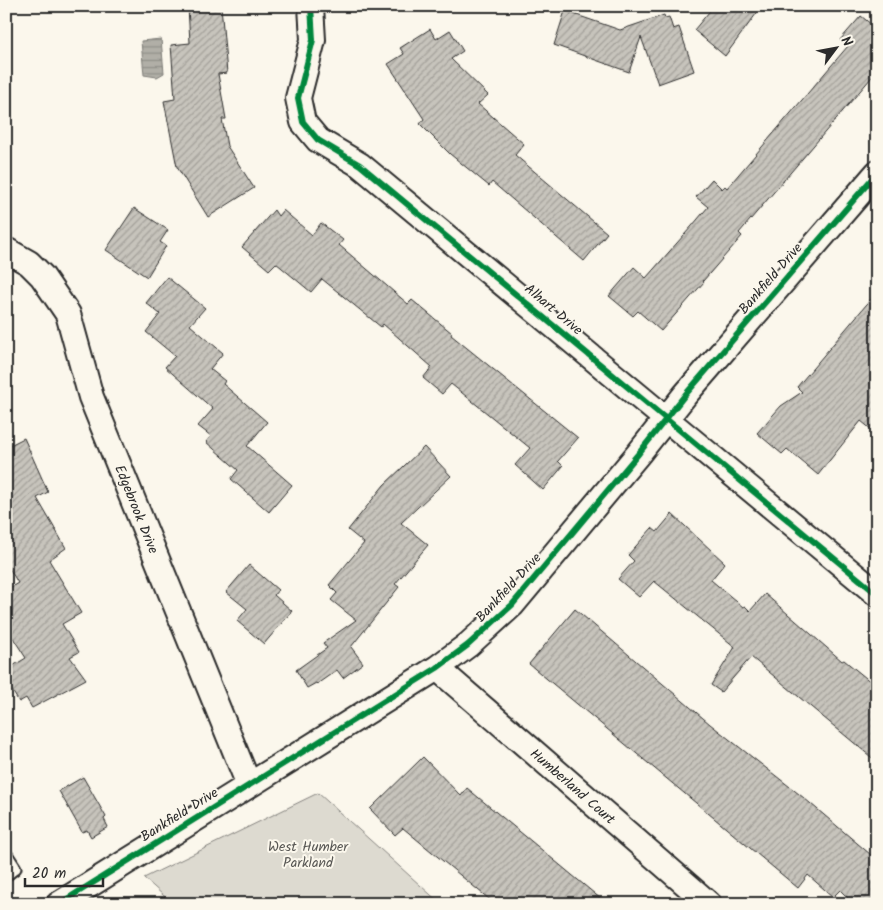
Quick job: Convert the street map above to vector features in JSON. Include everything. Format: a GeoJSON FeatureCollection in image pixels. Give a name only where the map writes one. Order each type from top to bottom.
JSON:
{"type":"FeatureCollection","features":[{"type":"Feature","properties":{"kind":"street","name":"Alhart Drive"},"geometry":{"type":"LineString","coordinates":[[311,6],[312,40],[298,98],[303,122],[318,140],[360,164],[877,594]]}},
{"type":"Feature","properties":{"kind":"street","name":"Bankfield Drive"},"geometry":{"type":"LineString","coordinates":[[60,904],[437,668],[474,640],[512,605],[633,461],[666,418],[877,173]]}},
{"type":"Feature","properties":{"kind":"street","name":"Edgebrook Drive"},"geometry":{"type":"LineString","coordinates":[[6,250],[29,263],[42,276],[68,314],[91,397],[249,785]]}},
{"type":"Feature","properties":{"kind":"street","name":"Humberland Court"},"geometry":{"type":"LineString","coordinates":[[437,668],[709,904]]}},
{"type":"Feature","properties":{"kind":"lane"},"geometry":{"type":"LineString","coordinates":[[6,854],[15,868],[6,875]]}},
{"type":"Feature","properties":{"kind":"green space","name":"West Humber Parkland"},"geometry":{"type":"Polygon","coordinates":[[[318,793],[441,904],[173,904],[144,878],[318,793]]]}},
{"type":"Feature","properties":{"kind":"shaded area"},"geometry":{"type":"Polygon","coordinates":[[[161,39],[164,73],[157,77],[144,75],[141,41],[161,39]]]}},
{"type":"Feature","properties":{"kind":"building"},"geometry":{"type":"Polygon","coordinates":[[[188,6],[221,6],[227,73],[218,74],[226,119],[222,119],[227,146],[254,188],[208,217],[177,167],[164,101],[175,99],[171,45],[190,43],[188,6]]]}},
{"type":"Feature","properties":{"kind":"building"},"geometry":{"type":"Polygon","coordinates":[[[714,6],[762,6],[725,56],[694,30],[714,6]]]}},
{"type":"Feature","properties":{"kind":"building"},"geometry":{"type":"Polygon","coordinates":[[[565,11],[620,30],[664,15],[665,18],[669,17],[673,29],[679,27],[694,71],[658,84],[641,37],[629,72],[554,45],[565,11]]]}},
{"type":"Feature","properties":{"kind":"building"},"geometry":{"type":"Polygon","coordinates":[[[861,16],[877,29],[877,71],[739,233],[742,236],[661,331],[638,311],[633,316],[609,296],[634,267],[646,278],[692,226],[708,207],[696,197],[712,179],[722,189],[725,186],[727,188],[848,46],[840,40],[861,16]]]}},
{"type":"Feature","properties":{"kind":"building"},"geometry":{"type":"Polygon","coordinates":[[[430,29],[436,39],[450,30],[463,51],[451,59],[488,95],[478,104],[524,144],[515,155],[607,233],[584,261],[492,182],[489,186],[450,154],[420,124],[424,119],[388,64],[404,54],[400,48],[430,29]]]}},
{"type":"Feature","properties":{"kind":"building"},"geometry":{"type":"Polygon","coordinates":[[[134,208],[168,230],[160,242],[166,246],[147,277],[106,250],[134,208]]]}},
{"type":"Feature","properties":{"kind":"building"},"geometry":{"type":"Polygon","coordinates":[[[274,210],[278,216],[283,210],[312,235],[321,223],[343,240],[339,245],[408,304],[412,300],[452,333],[451,335],[578,438],[558,461],[563,466],[543,490],[515,465],[530,448],[451,384],[442,394],[423,378],[432,367],[383,324],[381,327],[322,279],[311,292],[276,263],[269,270],[242,247],[274,210]]]}},
{"type":"Feature","properties":{"kind":"building"},"geometry":{"type":"Polygon","coordinates":[[[167,277],[205,308],[190,325],[223,353],[210,369],[225,381],[223,384],[267,422],[247,446],[292,485],[269,512],[231,479],[238,470],[206,442],[211,436],[198,426],[213,409],[165,367],[175,356],[146,332],[160,314],[146,303],[167,277]]]}},
{"type":"Feature","properties":{"kind":"building"},"geometry":{"type":"Polygon","coordinates":[[[877,292],[877,434],[861,421],[818,475],[787,449],[782,454],[757,433],[781,406],[802,392],[797,387],[877,292]]]}},
{"type":"Feature","properties":{"kind":"building"},"geometry":{"type":"Polygon","coordinates":[[[24,438],[48,492],[37,498],[66,548],[49,560],[81,613],[62,624],[79,652],[70,657],[86,679],[32,708],[26,698],[19,702],[6,681],[6,670],[26,658],[6,627],[6,590],[18,583],[6,563],[6,447],[24,438]]]}},
{"type":"Feature","properties":{"kind":"building"},"geometry":{"type":"Polygon","coordinates":[[[424,447],[451,476],[401,523],[428,545],[395,584],[399,587],[351,647],[363,663],[343,678],[337,670],[317,684],[307,688],[296,670],[327,648],[323,643],[356,620],[331,600],[337,593],[329,585],[364,543],[348,530],[384,485],[424,447]]]}},
{"type":"Feature","properties":{"kind":"building"},"geometry":{"type":"Polygon","coordinates":[[[672,514],[725,563],[711,580],[750,611],[765,594],[842,661],[844,660],[877,687],[877,762],[751,657],[721,692],[711,685],[735,647],[654,581],[639,597],[618,579],[634,561],[628,555],[652,528],[657,532],[672,514]]]}},
{"type":"Feature","properties":{"kind":"building"},"geometry":{"type":"Polygon","coordinates":[[[249,565],[278,590],[274,595],[292,611],[264,644],[237,621],[247,609],[226,592],[249,565]]]}},
{"type":"Feature","properties":{"kind":"building"},"geometry":{"type":"Polygon","coordinates":[[[575,609],[710,724],[804,798],[877,860],[877,904],[854,904],[840,890],[833,897],[808,875],[798,888],[529,664],[575,609]]]}},
{"type":"Feature","properties":{"kind":"building"},"geometry":{"type":"Polygon","coordinates":[[[423,757],[461,796],[467,788],[607,904],[495,904],[403,828],[395,835],[370,809],[423,757]]]}},
{"type":"Feature","properties":{"kind":"building"},"geometry":{"type":"Polygon","coordinates":[[[83,777],[106,817],[104,819],[108,827],[91,837],[87,830],[82,832],[59,791],[83,777]]]}},
{"type":"Feature","properties":{"kind":"cycle path"},"geometry":{"type":"LineString","coordinates":[[311,6],[313,40],[298,98],[303,122],[318,140],[360,165],[877,594]]}},
{"type":"Feature","properties":{"kind":"cycle path"},"geometry":{"type":"LineString","coordinates":[[59,904],[437,668],[468,645],[512,605],[685,395],[877,173]]}}]}
